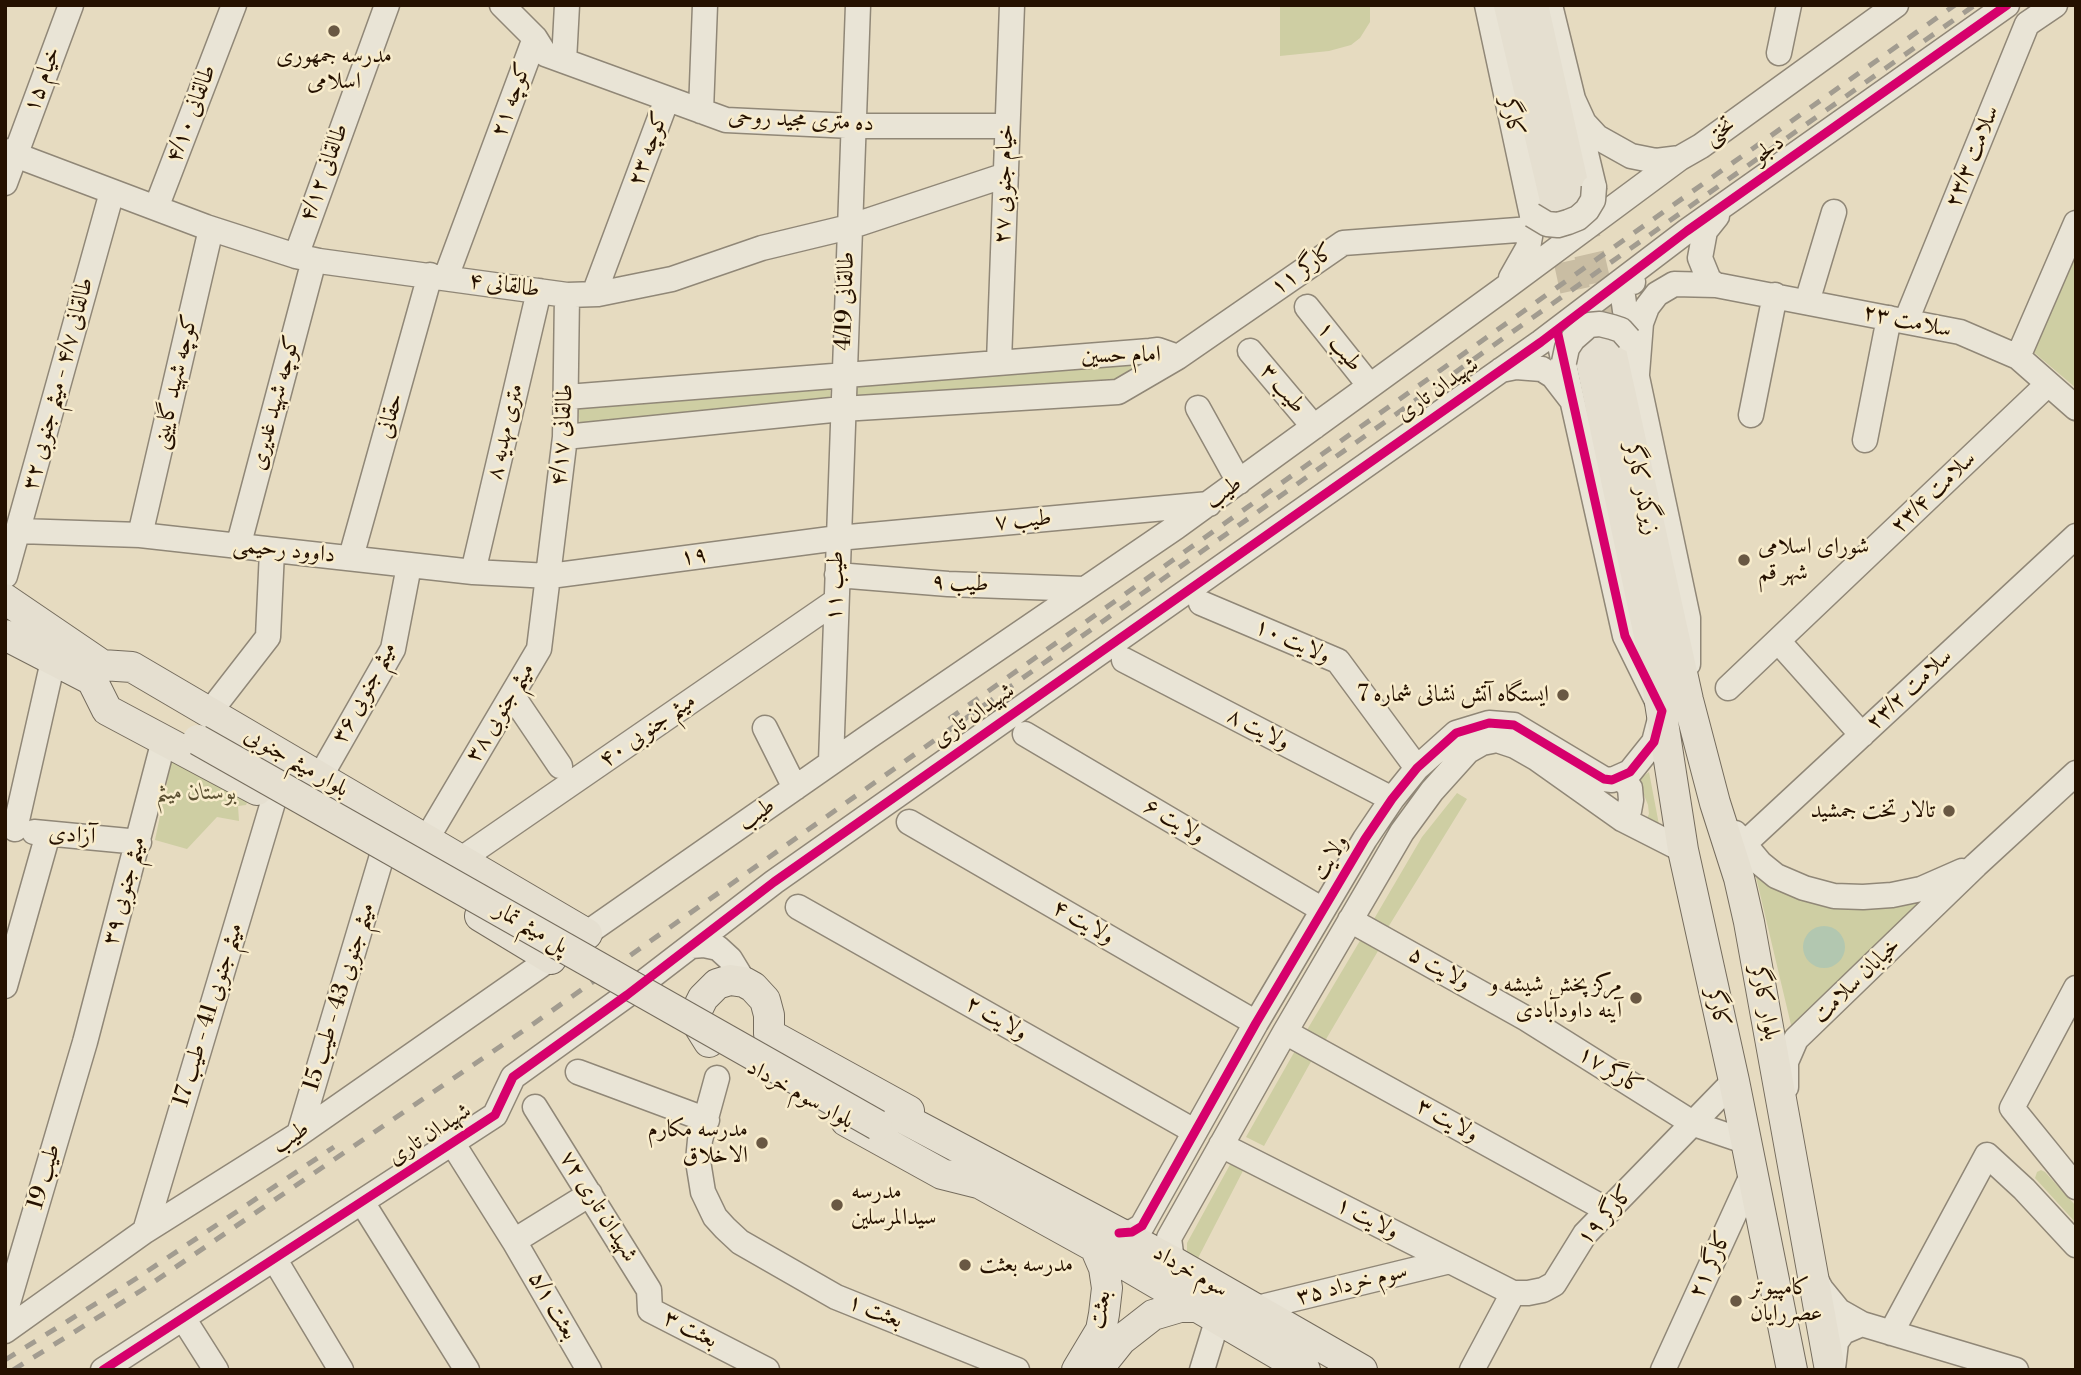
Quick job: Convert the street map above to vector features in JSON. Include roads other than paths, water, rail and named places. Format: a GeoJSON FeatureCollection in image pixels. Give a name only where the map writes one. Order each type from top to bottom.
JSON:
{"type":"FeatureCollection","features":[{"type":"Feature","properties":{"kind":"main road"},"geometry":{"type":"LineString","coordinates":[[1509,5],[1559,212]]}},
{"type":"Feature","properties":{"kind":"main road"},"geometry":{"type":"LineString","coordinates":[[1533,5],[1559,212]]}},
{"type":"Feature","properties":{"kind":"main road","name":"زیرگذر کارگر"},"geometry":{"type":"LineString","coordinates":[[1597,346],[1663,644]]}},
{"type":"Feature","properties":{"kind":"main road","name":"بلوار میثم جنوبی"},"geometry":{"type":"LineString","coordinates":[[5,599],[97,673],[107,710],[381,859],[551,959]]}},
{"type":"Feature","properties":{"kind":"main road"},"geometry":{"type":"LineString","coordinates":[[5,635],[53,661],[97,673]]}},
{"type":"Feature","properties":{"kind":"main road","name":"بلوار کارگر"},"geometry":{"type":"LineString","coordinates":[[1663,644],[1675,705],[1715,803],[1739,878],[1831,1370]]}},
{"type":"Feature","properties":{"kind":"main road","name":"پل میثم تمار"},"geometry":{"type":"LineString","coordinates":[[97,673],[204,726],[978,1171]]}},
{"type":"Feature","properties":{"kind":"main road","name":"کارگر"},"geometry":{"type":"LineString","coordinates":[[1675,705],[1683,850],[1733,1075],[1792,1370]]}},
{"type":"Feature","properties":{"kind":"main road","name":"بلوار میثم جنوبی"},"geometry":{"type":"LineString","coordinates":[[204,726],[320,777],[587,934]]}},
{"type":"Feature","properties":{"kind":"main road"},"geometry":{"type":"LineString","coordinates":[[505,931],[516,932],[526,927],[531,918],[531,907],[526,898]]}},
{"type":"Feature","properties":{"kind":"main road"},"geometry":{"type":"LineString","coordinates":[[1733,1075],[1716,970],[1712,918],[1721,909],[1731,908],[1749,922]]}},
{"type":"Feature","properties":{"kind":"main road"},"geometry":{"type":"LineString","coordinates":[[713,1048],[699,1026],[697,1010],[703,998],[718,984],[742,976]]}},
{"type":"Feature","properties":{"kind":"main road","name":"بلوار سوم خرداد"},"geometry":{"type":"LineString","coordinates":[[742,976],[765,1000],[769,1015],[769,1034],[958,1138],[978,1171]]}},
{"type":"Feature","properties":{"kind":"main road","name":"بلوار سوم خرداد"},"geometry":{"type":"LineString","coordinates":[[627,995],[713,1048],[942,1174],[978,1171],[1119,1235],[1137,1273]]}},
{"type":"Feature","properties":{"kind":"main road","name":"سوم خرداد"},"geometry":{"type":"LineString","coordinates":[[1119,1235],[1170,1250],[1253,1309],[1363,1370]]}},
{"type":"Feature","properties":{"kind":"main road","name":"بعثت"},"geometry":{"type":"LineString","coordinates":[[1097,1370],[1111,1335],[1104,1268],[1119,1235]]}},
{"type":"Feature","properties":{"kind":"main road","name":"سوم خرداد"},"geometry":{"type":"LineString","coordinates":[[1137,1273],[1305,1370]]}},
{"type":"Feature","properties":{"kind":"main road","name":"بعثت"},"geometry":{"type":"LineString","coordinates":[[1077,1370],[1111,1335],[1153,1315],[1180,1307],[1209,1313]]}},
{"type":"Feature","properties":{"kind":"street","name":"خیام ۱۵"},"geometry":{"type":"LineString","coordinates":[[5,183],[10,153],[71,5]]}},
{"type":"Feature","properties":{"kind":"street","name":"طالقانی ۴/۱۲"},"geometry":{"type":"LineString","coordinates":[[305,258],[355,91],[387,5]]}},
{"type":"Feature","properties":{"kind":"street","name":"ده متری مجید روحی"},"geometry":{"type":"LineString","coordinates":[[502,5],[534,38],[545,54],[726,120],[852,126],[1007,127]]}},
{"type":"Feature","properties":{"kind":"street"},"geometry":{"type":"LineString","coordinates":[[564,61],[567,5]]}},
{"type":"Feature","properties":{"kind":"street"},"geometry":{"type":"LineString","coordinates":[[701,111],[705,5]]}},
{"type":"Feature","properties":{"kind":"street","name":"طالقانی 4/19"},"geometry":{"type":"LineString","coordinates":[[842,410],[858,5]]}},
{"type":"Feature","properties":{"kind":"street","name":"خیام جنوبی ۲۷"},"geometry":{"type":"LineString","coordinates":[[999,362],[1012,5]]}},
{"type":"Feature","properties":{"kind":"street","name":"کارگر"},"geometry":{"type":"LineString","coordinates":[[1487,5],[1559,212]]}},
{"type":"Feature","properties":{"kind":"street"},"geometry":{"type":"LineString","coordinates":[[1550,5],[1573,99],[1584,123],[1597,137],[1631,156],[1656,161],[1680,158]]}},
{"type":"Feature","properties":{"kind":"street"},"geometry":{"type":"LineString","coordinates":[[1779,53],[1789,5]]}},
{"type":"Feature","properties":{"kind":"street","name":"تختی"},"geometry":{"type":"LineString","coordinates":[[1502,290],[1680,158],[1701,146],[1896,5]]}},
{"type":"Feature","properties":{"kind":"street","name":"دلجو"},"geometry":{"type":"LineString","coordinates":[[1557,330],[1732,199],[2007,5]]}},
{"type":"Feature","properties":{"kind":"street","name":"سلامت ۲۳/۳"},"geometry":{"type":"LineString","coordinates":[[1865,440],[1897,319],[2027,24],[2055,5]]}},
{"type":"Feature","properties":{"kind":"street","name":"طالقانی ۴/۱۰"},"geometry":{"type":"LineString","coordinates":[[156,208],[231,13]]}},
{"type":"Feature","properties":{"kind":"street","name":"کوچه ۲۱"},"geometry":{"type":"LineString","coordinates":[[438,276],[489,161],[534,38]]}},
{"type":"Feature","properties":{"kind":"street","name":"کوچه ۲۳"},"geometry":{"type":"LineString","coordinates":[[594,294],[667,99]]}},
{"type":"Feature","properties":{"kind":"street"},"geometry":{"type":"LineString","coordinates":[[1502,290],[1528,248],[1559,212],[1573,99]]}},
{"type":"Feature","properties":{"kind":"street","name":"طالقانی ۴"},"geometry":{"type":"LineString","coordinates":[[10,153],[211,229],[305,258],[567,295],[594,294],[672,279],[762,248],[849,227],[1006,175]]}},
{"type":"Feature","properties":{"kind":"street","name":"طالقانی ۴/۷ - میثم جنوبی ۳۲"},"geometry":{"type":"LineString","coordinates":[[5,576],[112,192]]}},
{"type":"Feature","properties":{"kind":"street"},"geometry":{"type":"LineString","coordinates":[[1716,285],[1709,280],[1700,258],[1701,241],[1705,231],[1732,199]]}},
{"type":"Feature","properties":{"kind":"street","name":"کارگر ۱۱"},"geometry":{"type":"LineString","coordinates":[[1178,357],[1343,243],[1559,212]]}},
{"type":"Feature","properties":{"kind":"street"},"geometry":{"type":"LineString","coordinates":[[1807,302],[1834,212]]}},
{"type":"Feature","properties":{"kind":"street"},"geometry":{"type":"LineString","coordinates":[[2018,357],[2076,223]]}},
{"type":"Feature","properties":{"kind":"street","name":"کوچه شهید گایینی"},"geometry":{"type":"LineString","coordinates":[[140,535],[211,229]]}},
{"type":"Feature","properties":{"kind":"street","name":"کوچه شهید غدیری"},"geometry":{"type":"LineString","coordinates":[[238,547],[305,258]]}},
{"type":"Feature","properties":{"kind":"street","name":"حقانی"},"geometry":{"type":"LineString","coordinates":[[351,557],[438,276]]}},
{"type":"Feature","properties":{"kind":"street"},"geometry":{"type":"LineString","coordinates":[[1573,404],[1620,282]]}},
{"type":"Feature","properties":{"kind":"street","name":"سلامت ۲۳"},"geometry":{"type":"LineString","coordinates":[[1620,282],[1716,285],[1960,332],[2018,357],[2076,408]]}},
{"type":"Feature","properties":{"kind":"street"},"geometry":{"type":"LineString","coordinates":[[1511,734],[1604,779],[1622,778],[1644,757],[1675,705],[1688,618],[1637,374],[1640,332],[1647,307],[1657,295],[1674,284]]}},
{"type":"Feature","properties":{"kind":"street","name":"طیب"},"geometry":{"type":"LineString","coordinates":[[5,1331],[145,1231],[299,1134],[831,762],[1209,504],[1502,290]]}},
{"type":"Feature","properties":{"kind":"street","name":"۸ متری مهدیه"},"geometry":{"type":"LineString","coordinates":[[473,572],[539,291]]}},
{"type":"Feature","properties":{"kind":"street","name":"طالقانی ۴/۱۷"},"geometry":{"type":"LineString","coordinates":[[550,576],[565,437],[567,295]]}},
{"type":"Feature","properties":{"kind":"street"},"geometry":{"type":"LineString","coordinates":[[1751,415],[1775,295]]}},
{"type":"Feature","properties":{"kind":"street","name":"طیب ۱"},"geometry":{"type":"LineString","coordinates":[[1307,307],[1370,386]]}},
{"type":"Feature","properties":{"kind":"street"},"geometry":{"type":"LineString","coordinates":[[1557,330],[1597,346],[1637,374]]}},
{"type":"Feature","properties":{"kind":"street","name":"شهیدان تاری"},"geometry":{"type":"LineString","coordinates":[[103,1370],[275,1261],[495,1115],[513,1077],[627,995],[736,911],[1009,714],[1557,330]]}},
{"type":"Feature","properties":{"kind":"street","name":"امام حسین"},"geometry":{"type":"LineString","coordinates":[[567,397],[1158,350],[1178,357]]}},
{"type":"Feature","properties":{"kind":"street","name":"طیب ۳"},"geometry":{"type":"LineString","coordinates":[[1250,351],[1314,427]]}},
{"type":"Feature","properties":{"kind":"street","name":"امام حسین"},"geometry":{"type":"LineString","coordinates":[[565,437],[842,410],[1118,392],[1178,357]]}},
{"type":"Feature","properties":{"kind":"street"},"geometry":{"type":"LineString","coordinates":[[1500,370],[1516,367],[1542,369],[1564,388],[1573,404],[1625,636],[1675,705]]}},
{"type":"Feature","properties":{"kind":"street","name":"سلامت ۲۳/۴"},"geometry":{"type":"LineString","coordinates":[[1728,688],[2048,384]]}},
{"type":"Feature","properties":{"kind":"street"},"geometry":{"type":"LineString","coordinates":[[1198,408],[1239,482]]}},
{"type":"Feature","properties":{"kind":"street","name":"طیب ۱۱"},"geometry":{"type":"LineString","coordinates":[[831,762],[842,410]]}},
{"type":"Feature","properties":{"kind":"street","name":"طیب ۷"},"geometry":{"type":"LineString","coordinates":[[838,538],[1209,504]]}},
{"type":"Feature","properties":{"kind":"street","name":"داوود رحیمی"},"geometry":{"type":"LineString","coordinates":[[19,531],[140,535],[272,551],[351,557],[409,566],[550,576]]}},
{"type":"Feature","properties":{"kind":"street","name":"سلامت ۲۳/۲"},"geometry":{"type":"LineString","coordinates":[[1744,844],[2076,536]]}},
{"type":"Feature","properties":{"kind":"street","name":"۱۹"},"geometry":{"type":"LineString","coordinates":[[550,576],[838,538]]}},
{"type":"Feature","properties":{"kind":"street"},"geometry":{"type":"LineString","coordinates":[[204,726],[268,637],[272,551]]}},
{"type":"Feature","properties":{"kind":"street","name":"میثم جنوبی ۳۶"},"geometry":{"type":"LineString","coordinates":[[320,777],[393,649],[409,566]]}},
{"type":"Feature","properties":{"kind":"street","name":"طیب ۹"},"geometry":{"type":"LineString","coordinates":[[837,575],[948,584],[1084,589]]}},
{"type":"Feature","properties":{"kind":"street","name":"میثم جنوبی ۳۸"},"geometry":{"type":"LineString","coordinates":[[426,840],[539,649],[550,576]]}},
{"type":"Feature","properties":{"kind":"street","name":"میثم جنوبی ۴۰"},"geometry":{"type":"LineString","coordinates":[[460,860],[836,601]]}},
{"type":"Feature","properties":{"kind":"street","name":"ولایت ۱۰"},"geometry":{"type":"LineString","coordinates":[[1201,603],[1338,661],[1417,768]]}},
{"type":"Feature","properties":{"kind":"street"},"geometry":{"type":"LineString","coordinates":[[1778,641],[1862,735]]}},
{"type":"Feature","properties":{"kind":"street","name":"ولایت ۸"},"geometry":{"type":"LineString","coordinates":[[1124,660],[1392,799]]}},
{"type":"Feature","properties":{"kind":"street"},"geometry":{"type":"LineString","coordinates":[[10,828],[34,746],[53,661]]}},
{"type":"Feature","properties":{"kind":"street"},"geometry":{"type":"LineString","coordinates":[[512,695],[560,766]]}},
{"type":"Feature","properties":{"kind":"street","name":"ولایت"},"geometry":{"type":"LineString","coordinates":[[1119,1235],[1194,1131],[1365,839],[1417,768],[1489,723],[1511,734],[1536,758],[1622,819],[1683,850]]}},
{"type":"Feature","properties":{"kind":"street"},"geometry":{"type":"LineString","coordinates":[[765,728],[795,788]]}},
{"type":"Feature","properties":{"kind":"street","name":"ولایت ۶"},"geometry":{"type":"LineString","coordinates":[[1025,734],[1322,910]]}},
{"type":"Feature","properties":{"kind":"street","name":"میثم جنوبی ۳۹"},"geometry":{"type":"LineString","coordinates":[[85,1041],[164,740]]}},
{"type":"Feature","properties":{"kind":"street","name":"ولایت"},"geometry":{"type":"LineString","coordinates":[[1170,1250],[1221,1145],[1285,1032],[1402,832],[1432,791],[1462,742]]}},
{"type":"Feature","properties":{"kind":"street","name":"خیابان سلامت"},"geometry":{"type":"LineString","coordinates":[[1785,1119],[1786,1062],[1796,1039],[1976,865],[2076,773]]}},
{"type":"Feature","properties":{"kind":"street"},"geometry":{"type":"LineString","coordinates":[[1622,778],[1630,788],[1631,800],[1629,811],[1622,819]]}},
{"type":"Feature","properties":{"kind":"street","name":"میثم جنوبی 41 - طیب 17"},"geometry":{"type":"LineString","coordinates":[[145,1231],[274,799]]}},
{"type":"Feature","properties":{"kind":"street","name":"خیابان سلامت"},"geometry":{"type":"LineString","coordinates":[[1715,803],[1744,844],[1760,863],[1776,876],[1804,888],[1834,896],[1863,897],[1922,889],[1976,865]]}},
{"type":"Feature","properties":{"kind":"street","name":"ولایت ۴"},"geometry":{"type":"LineString","coordinates":[[909,822],[1256,1023]]}},
{"type":"Feature","properties":{"kind":"street","name":"آزادی"},"geometry":{"type":"LineString","coordinates":[[10,828],[139,842]]}},
{"type":"Feature","properties":{"kind":"street"},"geometry":{"type":"LineString","coordinates":[[5,986],[48,834]]}},
{"type":"Feature","properties":{"kind":"street","name":"میثم جنوبی 43 - طیب 15"},"geometry":{"type":"LineString","coordinates":[[299,1134],[381,859]]}},
{"type":"Feature","properties":{"kind":"street","name":"ولایت ۲"},"geometry":{"type":"LineString","coordinates":[[798,907],[1194,1131]]}},
{"type":"Feature","properties":{"kind":"street"},"geometry":{"type":"LineString","coordinates":[[736,911],[729,933],[742,976]]}},
{"type":"Feature","properties":{"kind":"street","name":"ولایت ۵"},"geometry":{"type":"LineString","coordinates":[[1350,920],[1527,1018]]}},
{"type":"Feature","properties":{"kind":"street"},"geometry":{"type":"LineString","coordinates":[[691,946],[718,948],[742,976]]}},
{"type":"Feature","properties":{"kind":"street"},"geometry":{"type":"LineString","coordinates":[[2068,1172],[2012,1108],[2076,988]]}},
{"type":"Feature","properties":{"kind":"street","name":"کارگر ۱۷"},"geometry":{"type":"LineString","coordinates":[[1527,1018],[1694,1124],[1746,1142]]}},
{"type":"Feature","properties":{"kind":"street","name":"ولایت ۳"},"geometry":{"type":"LineString","coordinates":[[1285,1032],[1609,1211]]}},
{"type":"Feature","properties":{"kind":"street","name":"طیب 19"},"geometry":{"type":"LineString","coordinates":[[5,1313],[85,1041]]}},
{"type":"Feature","properties":{"kind":"street"},"geometry":{"type":"LineString","coordinates":[[578,1072],[707,1119]]}},
{"type":"Feature","properties":{"kind":"street","name":"کارگر ۱۹"},"geometry":{"type":"LineString","coordinates":[[1513,1293],[1543,1290],[1554,1283],[1585,1234],[1694,1124],[1733,1075]]}},
{"type":"Feature","properties":{"kind":"street","name":"بعثت ۱"},"geometry":{"type":"LineString","coordinates":[[718,1078],[700,1140],[698,1161],[703,1192],[715,1217],[740,1242],[836,1297],[1017,1370]]}},
{"type":"Feature","properties":{"kind":"street","name":"شهیدان تاری ۷۲"},"geometry":{"type":"LineString","coordinates":[[535,1107],[649,1290],[650,1310]]}},
{"type":"Feature","properties":{"kind":"street","name":"بعثت ۵/۱"},"geometry":{"type":"LineString","coordinates":[[453,1144],[514,1241],[588,1370]]}},
{"type":"Feature","properties":{"kind":"street","name":"ولایت ۱"},"geometry":{"type":"LineString","coordinates":[[1221,1145],[1513,1293]]}},
{"type":"Feature","properties":{"kind":"street"},"geometry":{"type":"LineString","coordinates":[[1891,1333],[1987,1155],[2024,1189],[2076,1245]]}},
{"type":"Feature","properties":{"kind":"street"},"geometry":{"type":"LineString","coordinates":[[2024,1189],[2022,1176],[2029,1163],[2039,1158],[2068,1172]]}},
{"type":"Feature","properties":{"kind":"street","name":"کارگر ۲۱"},"geometry":{"type":"LineString","coordinates":[[1666,1363],[1753,1173]]}},
{"type":"Feature","properties":{"kind":"street"},"geometry":{"type":"LineString","coordinates":[[514,1241],[590,1194]]}},
{"type":"Feature","properties":{"kind":"street"},"geometry":{"type":"LineString","coordinates":[[362,1202],[467,1370]]}},
{"type":"Feature","properties":{"kind":"street"},"geometry":{"type":"LineString","coordinates":[[275,1261],[338,1364]]}},
{"type":"Feature","properties":{"kind":"street","name":"سوم خرداد ۳۵"},"geometry":{"type":"LineString","coordinates":[[1253,1309],[1450,1261]]}},
{"type":"Feature","properties":{"kind":"street"},"geometry":{"type":"LineString","coordinates":[[1814,1275],[1821,1289],[1839,1311],[1862,1324],[2016,1370]]}},
{"type":"Feature","properties":{"kind":"street"},"geometry":{"type":"LineString","coordinates":[[1472,1370],[1513,1293]]}},
{"type":"Feature","properties":{"kind":"street","name":"بعثت ۳"},"geometry":{"type":"LineString","coordinates":[[650,1310],[767,1370]]}},
{"type":"Feature","properties":{"kind":"street"},"geometry":{"type":"LineString","coordinates":[[1202,1370],[1209,1313]]}},
{"type":"Feature","properties":{"kind":"street"},"geometry":{"type":"LineString","coordinates":[[183,1318],[216,1370]]}},
{"type":"Feature","properties":{"kind":"street"},"geometry":{"type":"LineString","coordinates":[[1831,1370],[1836,1342],[1843,1332],[1862,1324]]}},
{"type":"Feature","properties":{"kind":"street"},"geometry":{"type":"LineString","coordinates":[[566,1370],[573,1365],[588,1370]]}},
{"type":"Feature","properties":{"kind":"tunnel"},"geometry":{"type":"LineString","coordinates":[[1579,210],[1605,323]]}},
{"type":"Feature","properties":{"kind":"tunnel"},"geometry":{"type":"LineString","coordinates":[[1559,217],[1586,340]]}},
{"type":"Feature","properties":{"kind":"railway"},"geometry":{"type":"LineString","coordinates":[[949,719],[1955,5]]}},
{"type":"Feature","properties":{"kind":"railway"},"geometry":{"type":"LineString","coordinates":[[13,1370],[142,1290],[526,1029],[1975,5]]}},
{"type":"Feature","properties":{"kind":"railway"},"geometry":{"type":"LineString","coordinates":[[5,1360],[137,1278],[334,1147]]}},
{"type":"Feature","properties":{"kind":"place","name":"مدرسه جمهوری اسلامی"},"geometry":{"type":"Point","coordinates":[334,31]}},
{"type":"Feature","properties":{"kind":"place","name":"شورای اسلامی شهر قم"},"geometry":{"type":"Point","coordinates":[1744,560]}},
{"type":"Feature","properties":{"kind":"place","name":"ایستگاه آتش نشانی شماره 7"},"geometry":{"type":"Point","coordinates":[1563,695]}},
{"type":"Feature","properties":{"kind":"place","name":"تالار تخت جمشید"},"geometry":{"type":"Point","coordinates":[1949,811]}},
{"type":"Feature","properties":{"kind":"place","name":"مرکز پخش شیشه و آینه داودآبادی"},"geometry":{"type":"Point","coordinates":[1636,998]}},
{"type":"Feature","properties":{"kind":"place","name":"مدرسه مکارم الاخلاق"},"geometry":{"type":"Point","coordinates":[762,1143]}},
{"type":"Feature","properties":{"kind":"place","name":"مدرسه سیدالمرسلین"},"geometry":{"type":"Point","coordinates":[837,1205]}},
{"type":"Feature","properties":{"kind":"place","name":"مدرسه بعثت"},"geometry":{"type":"Point","coordinates":[965,1265]}},
{"type":"Feature","properties":{"kind":"place","name":"کامپیوتر عصررایان"},"geometry":{"type":"Point","coordinates":[1736,1301]}},
{"type":"Feature","properties":{"kind":"park label","name":"بوستان میثم"},"geometry":{"type":"Point","coordinates":[196,793]}}]}
